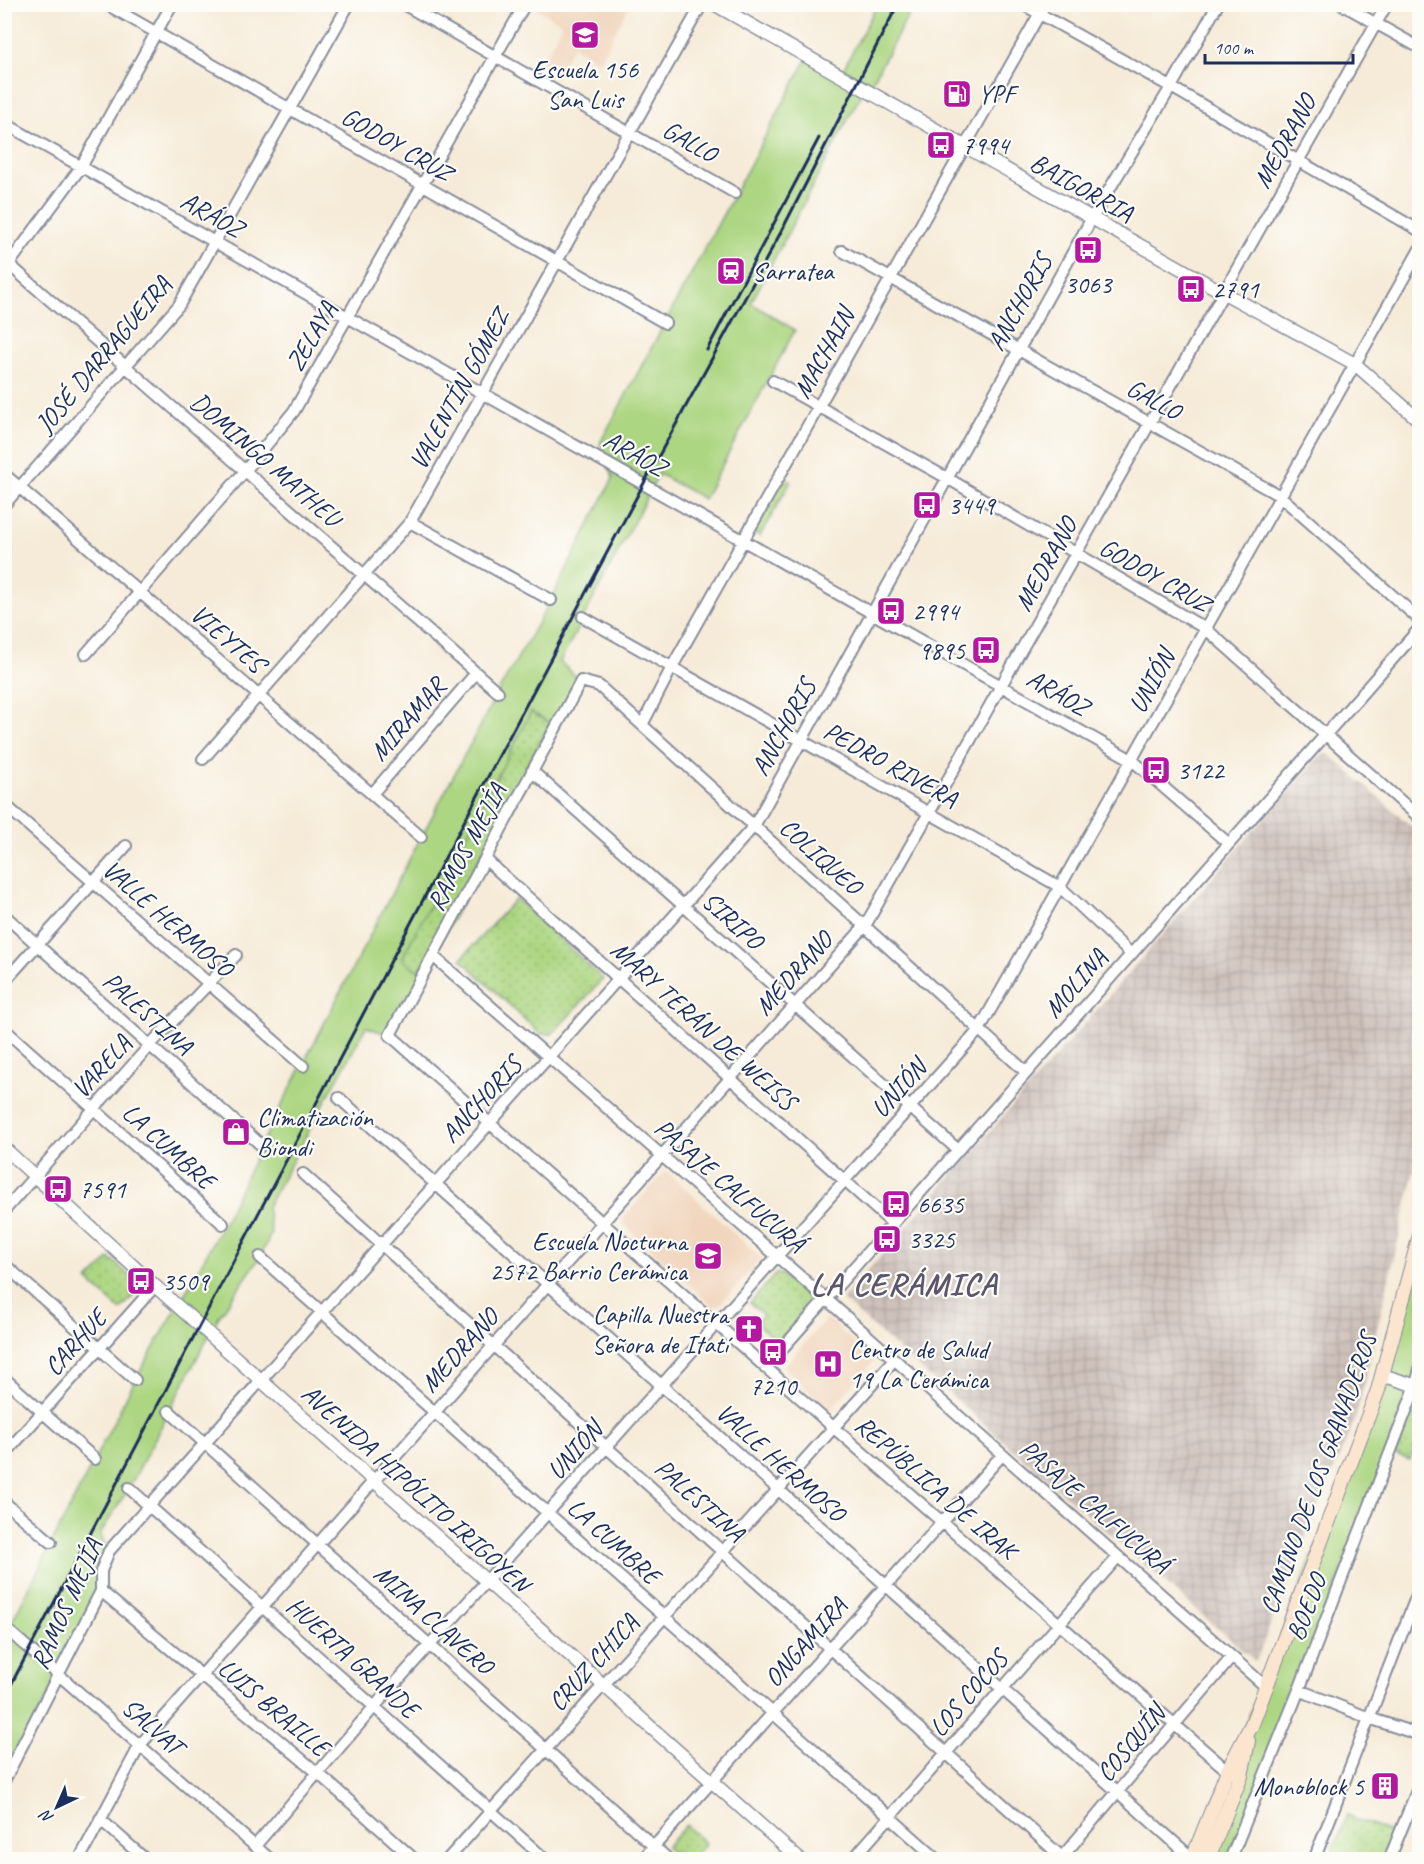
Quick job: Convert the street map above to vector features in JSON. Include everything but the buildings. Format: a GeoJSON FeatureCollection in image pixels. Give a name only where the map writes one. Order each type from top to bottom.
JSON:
{"type":"FeatureCollection","features":[{"type":"Feature","properties":{"kind":"main road","name":"CAMINO DE LOS GRANADEROS"},"geometry":{"type":"LineString","coordinates":[[1197,1859],[1234,1773],[1382,1375],[1419,1235]]}},
{"type":"Feature","properties":{"kind":"street","name":"GODOY CRUZ"},"geometry":{"type":"LineString","coordinates":[[106,4],[664,323]]}},
{"type":"Feature","properties":{"kind":"street"},"geometry":{"type":"LineString","coordinates":[[6,264],[81,167],[172,4]]}},
{"type":"Feature","properties":{"kind":"street","name":"JOSÉ DARRAGUEIRA"},"geometry":{"type":"LineString","coordinates":[[4,505],[179,305],[349,4]]}},
{"type":"Feature","properties":{"kind":"street","name":"GALLO"},"geometry":{"type":"LineString","coordinates":[[403,4],[735,193]]}},
{"type":"Feature","properties":{"kind":"street","name":"ZELAYA"},"geometry":{"type":"LineString","coordinates":[[86,654],[294,411],[525,4]]}},
{"type":"Feature","properties":{"kind":"street","name":"VALENTÍN GÓMEZ"},"geometry":{"type":"LineString","coordinates":[[203,759],[410,522],[702,4]]}},
{"type":"Feature","properties":{"kind":"street","name":"BAIGORRIA"},"geometry":{"type":"LineString","coordinates":[[714,4],[1224,293],[1355,364],[1419,421]]}},
{"type":"Feature","properties":{"kind":"street"},"geometry":{"type":"LineString","coordinates":[[1022,4],[1042,9],[1298,162],[1419,231]]}},
{"type":"Feature","properties":{"kind":"street","name":"ANCHORIS"},"geometry":{"type":"LineString","coordinates":[[261,1380],[754,826],[1092,218],[1218,4]]}},
{"type":"Feature","properties":{"kind":"street"},"geometry":{"type":"LineString","coordinates":[[1341,4],[1419,48]]}},
{"type":"Feature","properties":{"kind":"street","name":"MEDRANO"},"geometry":{"type":"LineString","coordinates":[[79,1860],[140,1744],[865,926],[1387,4]]}},
{"type":"Feature","properties":{"kind":"street","name":"MACHAIN"},"geometry":{"type":"LineString","coordinates":[[642,724],[1042,9]]}},
{"type":"Feature","properties":{"kind":"street","name":"ARÁOZ"},"geometry":{"type":"LineString","coordinates":[[4,123],[1132,760],[1228,843]]}},
{"type":"Feature","properties":{"kind":"street","name":"UNIÓN"},"geometry":{"type":"LineString","coordinates":[[255,1846],[430,1644],[980,1030],[1419,249]]}},
{"type":"Feature","properties":{"kind":"street","name":"GALLO"},"geometry":{"type":"LineString","coordinates":[[842,251],[1280,496],[1419,620]]}},
{"type":"Feature","properties":{"kind":"street","name":"DOMINGO MATHEU"},"geometry":{"type":"LineString","coordinates":[[6,264],[498,693]]}},
{"type":"Feature","properties":{"kind":"street","name":"GODOY CRUZ"},"geometry":{"type":"LineString","coordinates":[[773,381],[947,478],[1206,629],[1419,818]]}},
{"type":"Feature","properties":{"kind":"street","name":"VIEYTES"},"geometry":{"type":"LineString","coordinates":[[4,474],[421,837]]}},
{"type":"Feature","properties":{"kind":"street"},"geometry":{"type":"LineString","coordinates":[[410,522],[551,600]]}},
{"type":"Feature","properties":{"kind":"street","name":"PEDRO RIVERA"},"geometry":{"type":"LineString","coordinates":[[583,617],[1060,887],[1131,954]]}},
{"type":"Feature","properties":{"kind":"street","name":"MOLINA"},"geometry":{"type":"LineString","coordinates":[[765,1368],[1419,627]]}},
{"type":"Feature","properties":{"kind":"street","name":"MIRAMAR"},"geometry":{"type":"LineString","coordinates":[[372,794],[476,673]]}},
{"type":"Feature","properties":{"kind":"street","name":"COLIQUEO"},"geometry":{"type":"LineString","coordinates":[[581,681],[599,686],[1026,1072]]}},
{"type":"Feature","properties":{"kind":"street","name":"RAMOS MEJÍA"},"geometry":{"type":"LineString","coordinates":[[390,1035],[581,681]]}},
{"type":"Feature","properties":{"kind":"street","name":"SIRIPO"},"geometry":{"type":"LineString","coordinates":[[532,771],[958,1150]]}},
{"type":"Feature","properties":{"kind":"street","name":"VALLE HERMOSO"},"geometry":{"type":"LineString","coordinates":[[4,804],[303,1066]]}},
{"type":"Feature","properties":{"kind":"street"},"geometry":{"type":"LineString","coordinates":[[4,982],[126,846]]}},
{"type":"Feature","properties":{"kind":"street","name":"MARY TERÁN DE WEISS"},"geometry":{"type":"LineString","coordinates":[[485,859],[893,1224]]}},
{"type":"Feature","properties":{"kind":"street","name":"PALESTINA"},"geometry":{"type":"LineString","coordinates":[[4,915],[261,1145]]}},
{"type":"Feature","properties":{"kind":"street","name":"VARELA"},"geometry":{"type":"LineString","coordinates":[[4,1211],[150,1045],[236,955]]}},
{"type":"Feature","properties":{"kind":"street","name":"PASAJE CALFUCURÁ"},"geometry":{"type":"LineString","coordinates":[[433,956],[1266,1687]]}},
{"type":"Feature","properties":{"kind":"street","name":"LA CUMBRE"},"geometry":{"type":"LineString","coordinates":[[4,1029],[223,1224]]}},
{"type":"Feature","properties":{"kind":"street","name":"REPÚBLICA DE IRAK"},"geometry":{"type":"LineString","coordinates":[[390,1035],[765,1368],[1174,1724],[1234,1773]]}},
{"type":"Feature","properties":{"kind":"street","name":"VALLE HERMOSO"},"geometry":{"type":"LineString","coordinates":[[339,1098],[1118,1792],[1197,1859]]}},
{"type":"Feature","properties":{"kind":"street","name":"AVENIDA HIPÓLITO IRIGOYEN"},"geometry":{"type":"LineString","coordinates":[[4,1148],[155,1286],[604,1683],[800,1860]]}},
{"type":"Feature","properties":{"kind":"street","name":"PALESTINA"},"geometry":{"type":"LineString","coordinates":[[303,1174],[946,1752],[1059,1857]]}},
{"type":"Feature","properties":{"kind":"street","name":"LA CUMBRE"},"geometry":{"type":"LineString","coordinates":[[260,1257],[938,1860]]}},
{"type":"Feature","properties":{"kind":"street"},"geometry":{"type":"LineString","coordinates":[[4,1264],[135,1380]]}},
{"type":"Feature","properties":{"kind":"street","name":"CARHUE"},"geometry":{"type":"LineString","coordinates":[[4,1455],[155,1286]]}},
{"type":"Feature","properties":{"kind":"street","name":"CRUZ CHICA"},"geometry":{"type":"LineString","coordinates":[[447,1860],[894,1360]]}},
{"type":"Feature","properties":{"kind":"street","name":"BOEDO"},"geometry":{"type":"LineString","coordinates":[[1230,1860],[1418,1386],[1419,1369]]}},
{"type":"Feature","properties":{"kind":"street"},"geometry":{"type":"LineString","coordinates":[[1382,1375],[1418,1386]]}},
{"type":"Feature","properties":{"kind":"street"},"geometry":{"type":"LineString","coordinates":[[4,1378],[95,1459]]}},
{"type":"Feature","properties":{"kind":"street","name":"RAMOS MEJÍA"},"geometry":{"type":"LineString","coordinates":[[4,1781],[101,1591],[101,1571],[109,1551],[261,1380]]}},
{"type":"Feature","properties":{"kind":"street","name":"MINA CLAVERO"},"geometry":{"type":"LineString","coordinates":[[169,1411],[669,1860]]}},
{"type":"Feature","properties":{"kind":"street","name":"ONGAMIRA"},"geometry":{"type":"LineString","coordinates":[[642,1860],[1002,1455]]}},
{"type":"Feature","properties":{"kind":"street","name":"HUERTA GRANDE"},"geometry":{"type":"LineString","coordinates":[[129,1488],[546,1860]]}},
{"type":"Feature","properties":{"kind":"street"},"geometry":{"type":"LineString","coordinates":[[4,1502],[51,1542]]}},
{"type":"Feature","properties":{"kind":"street","name":"LOS COCOS"},"geometry":{"type":"LineString","coordinates":[[852,1860],[1118,1557]]}},
{"type":"Feature","properties":{"kind":"street"},"geometry":{"type":"LineString","coordinates":[[1314,1860],[1419,1587]]}},
{"type":"Feature","properties":{"kind":"street","name":"LUIS BRAILLE"},"geometry":{"type":"LineString","coordinates":[[101,1591],[319,1774],[415,1860]]}},
{"type":"Feature","properties":{"kind":"street","name":"SALVAT"},"geometry":{"type":"LineString","coordinates":[[4,1627],[271,1860]]}},
{"type":"Feature","properties":{"kind":"street","name":"COSQUÍN"},"geometry":{"type":"LineString","coordinates":[[1059,1857],[1118,1792],[1232,1657]]}},
{"type":"Feature","properties":{"kind":"street"},"geometry":{"type":"LineString","coordinates":[[1299,1690],[1419,1735]]}},
{"type":"Feature","properties":{"kind":"street"},"geometry":{"type":"LineString","coordinates":[[1389,1860],[1419,1783]]}},
{"type":"Feature","properties":{"kind":"street"},"geometry":{"type":"LineString","coordinates":[[100,1819],[146,1860]]}},
{"type":"Feature","properties":{"kind":"shaded area","name":"Escuela 156 San Luis"},"geometry":{"type":"Polygon","coordinates":[[[537,4],[630,5],[599,61],[573,46],[555,79],[538,69],[563,24],[535,8],[537,4]]]}},
{"type":"Feature","properties":{"kind":"shaded area"},"geometry":{"type":"Polygon","coordinates":[[[1329,754],[1419,833],[1419,1152],[1356,1417],[1283,1591],[1256,1662],[842,1300],[1319,756],[1329,754]]]}},
{"type":"Feature","properties":{"kind":"shaded area"},"geometry":{"type":"Polygon","coordinates":[[[666,1171],[762,1259],[719,1305],[712,1306],[620,1221],[666,1171]]]}},
{"type":"Feature","properties":{"kind":"shaded area","name":"Centro de Salud 19 La Cerámica"},"geometry":{"type":"Polygon","coordinates":[[[827,1318],[874,1361],[830,1410],[783,1367],[827,1318]]]}},
{"type":"Feature","properties":{"kind":"green space"},"geometry":{"type":"Polygon","coordinates":[[[877,5],[914,5],[873,80],[858,100],[751,303],[795,330],[704,499],[659,474],[560,662],[581,681],[390,1035],[366,1027],[267,1207],[271,1234],[260,1257],[218,1318],[129,1488],[100,1534],[109,1551],[101,1591],[5,1781],[5,1635],[135,1380],[223,1224],[261,1145],[421,837],[498,692],[551,600],[613,478],[600,443],[808,57],[840,75],[877,5]]]}},
{"type":"Feature","properties":{"kind":"green space"},"geometry":{"type":"Polygon","coordinates":[[[783,477],[791,481],[760,536],[752,532],[783,477]]]}},
{"type":"Feature","properties":{"kind":"green space"},"geometry":{"type":"Polygon","coordinates":[[[531,712],[550,723],[419,971],[402,958],[531,712]]]}},
{"type":"Feature","properties":{"kind":"green space"},"geometry":{"type":"Polygon","coordinates":[[[516,898],[603,979],[552,1034],[540,1034],[461,959],[516,898]]]}},
{"type":"Feature","properties":{"kind":"green space"},"geometry":{"type":"Polygon","coordinates":[[[1419,1235],[1420,1369],[1230,1859],[1192,1860],[1378,1390],[1419,1235]]]}},
{"type":"Feature","properties":{"kind":"green space"},"geometry":{"type":"Polygon","coordinates":[[[110,1258],[142,1287],[120,1310],[88,1281],[110,1258]]]}},
{"type":"Feature","properties":{"kind":"green space"},"geometry":{"type":"Polygon","coordinates":[[[776,1274],[781,1274],[811,1301],[811,1306],[778,1343],[756,1323],[763,1315],[750,1303],[776,1274]]]}},
{"type":"Feature","properties":{"kind":"green space"},"geometry":{"type":"Polygon","coordinates":[[[1419,1398],[1419,1437],[1410,1460],[1394,1454],[1415,1401],[1419,1398]]]}},
{"type":"Feature","properties":{"kind":"green space"},"geometry":{"type":"Polygon","coordinates":[[[1347,1815],[1400,1837],[1391,1859],[1345,1859],[1331,1854],[1347,1815]]]}},
{"type":"Feature","properties":{"kind":"green space"},"geometry":{"type":"Polygon","coordinates":[[[686,1825],[706,1844],[691,1859],[679,1859],[666,1847],[686,1825]]]}},
{"type":"Feature","properties":{"kind":"railway"},"geometry":{"type":"LineString","coordinates":[[4,1698],[466,818],[644,483],[781,232],[898,4]]}},
{"type":"Feature","properties":{"kind":"railway"},"geometry":{"type":"LineString","coordinates":[[707,350],[819,138]]}},
{"type":"Feature","properties":{"kind":"place","name":"Escuela 156 San Luis"},"geometry":{"type":"Point","coordinates":[585,35]}},
{"type":"Feature","properties":{"kind":"place","name":"YPF"},"geometry":{"type":"Point","coordinates":[957,94]}},
{"type":"Feature","properties":{"kind":"place","name":"7994"},"geometry":{"type":"Point","coordinates":[941,145]}},
{"type":"Feature","properties":{"kind":"place","name":"3063"},"geometry":{"type":"Point","coordinates":[1088,250]}},
{"type":"Feature","properties":{"kind":"place","name":"Sarratea"},"geometry":{"type":"Point","coordinates":[731,271]}},
{"type":"Feature","properties":{"kind":"place","name":"2791"},"geometry":{"type":"Point","coordinates":[1191,289]}},
{"type":"Feature","properties":{"kind":"place","name":"3449"},"geometry":{"type":"Point","coordinates":[927,505]}},
{"type":"Feature","properties":{"kind":"place","name":"2994"},"geometry":{"type":"Point","coordinates":[891,611]}},
{"type":"Feature","properties":{"kind":"place","name":"9895"},"geometry":{"type":"Point","coordinates":[986,650]}},
{"type":"Feature","properties":{"kind":"place","name":"3122"},"geometry":{"type":"Point","coordinates":[1156,770]}},
{"type":"Feature","properties":{"kind":"place","name":"Climatización Biondi"},"geometry":{"type":"Point","coordinates":[236,1132]}},
{"type":"Feature","properties":{"kind":"place","name":"7591"},"geometry":{"type":"Point","coordinates":[58,1189]}},
{"type":"Feature","properties":{"kind":"place","name":"6635"},"geometry":{"type":"Point","coordinates":[896,1204]}},
{"type":"Feature","properties":{"kind":"place","name":"3325"},"geometry":{"type":"Point","coordinates":[887,1239]}},
{"type":"Feature","properties":{"kind":"place","name":"Escuela Nocturna 2572 Barrio Cerámica"},"geometry":{"type":"Point","coordinates":[708,1256]}},
{"type":"Feature","properties":{"kind":"place","name":"3509"},"geometry":{"type":"Point","coordinates":[141,1281]}},
{"type":"Feature","properties":{"kind":"place","name":"Capilla Nuestra Señora de Itatí"},"geometry":{"type":"Point","coordinates":[749,1329]}},
{"type":"Feature","properties":{"kind":"place","name":"7210"},"geometry":{"type":"Point","coordinates":[773,1352]}},
{"type":"Feature","properties":{"kind":"place","name":"Centro de Salud 19 La Cerámica"},"geometry":{"type":"Point","coordinates":[828,1364]}},
{"type":"Feature","properties":{"kind":"place","name":"Monoblock 5"},"geometry":{"type":"Point","coordinates":[1385,1786]}},
{"type":"Feature","properties":{"kind":"district","name":"LA CERÁMICA"},"geometry":{"type":"Point","coordinates":[904,1284]}}]}
